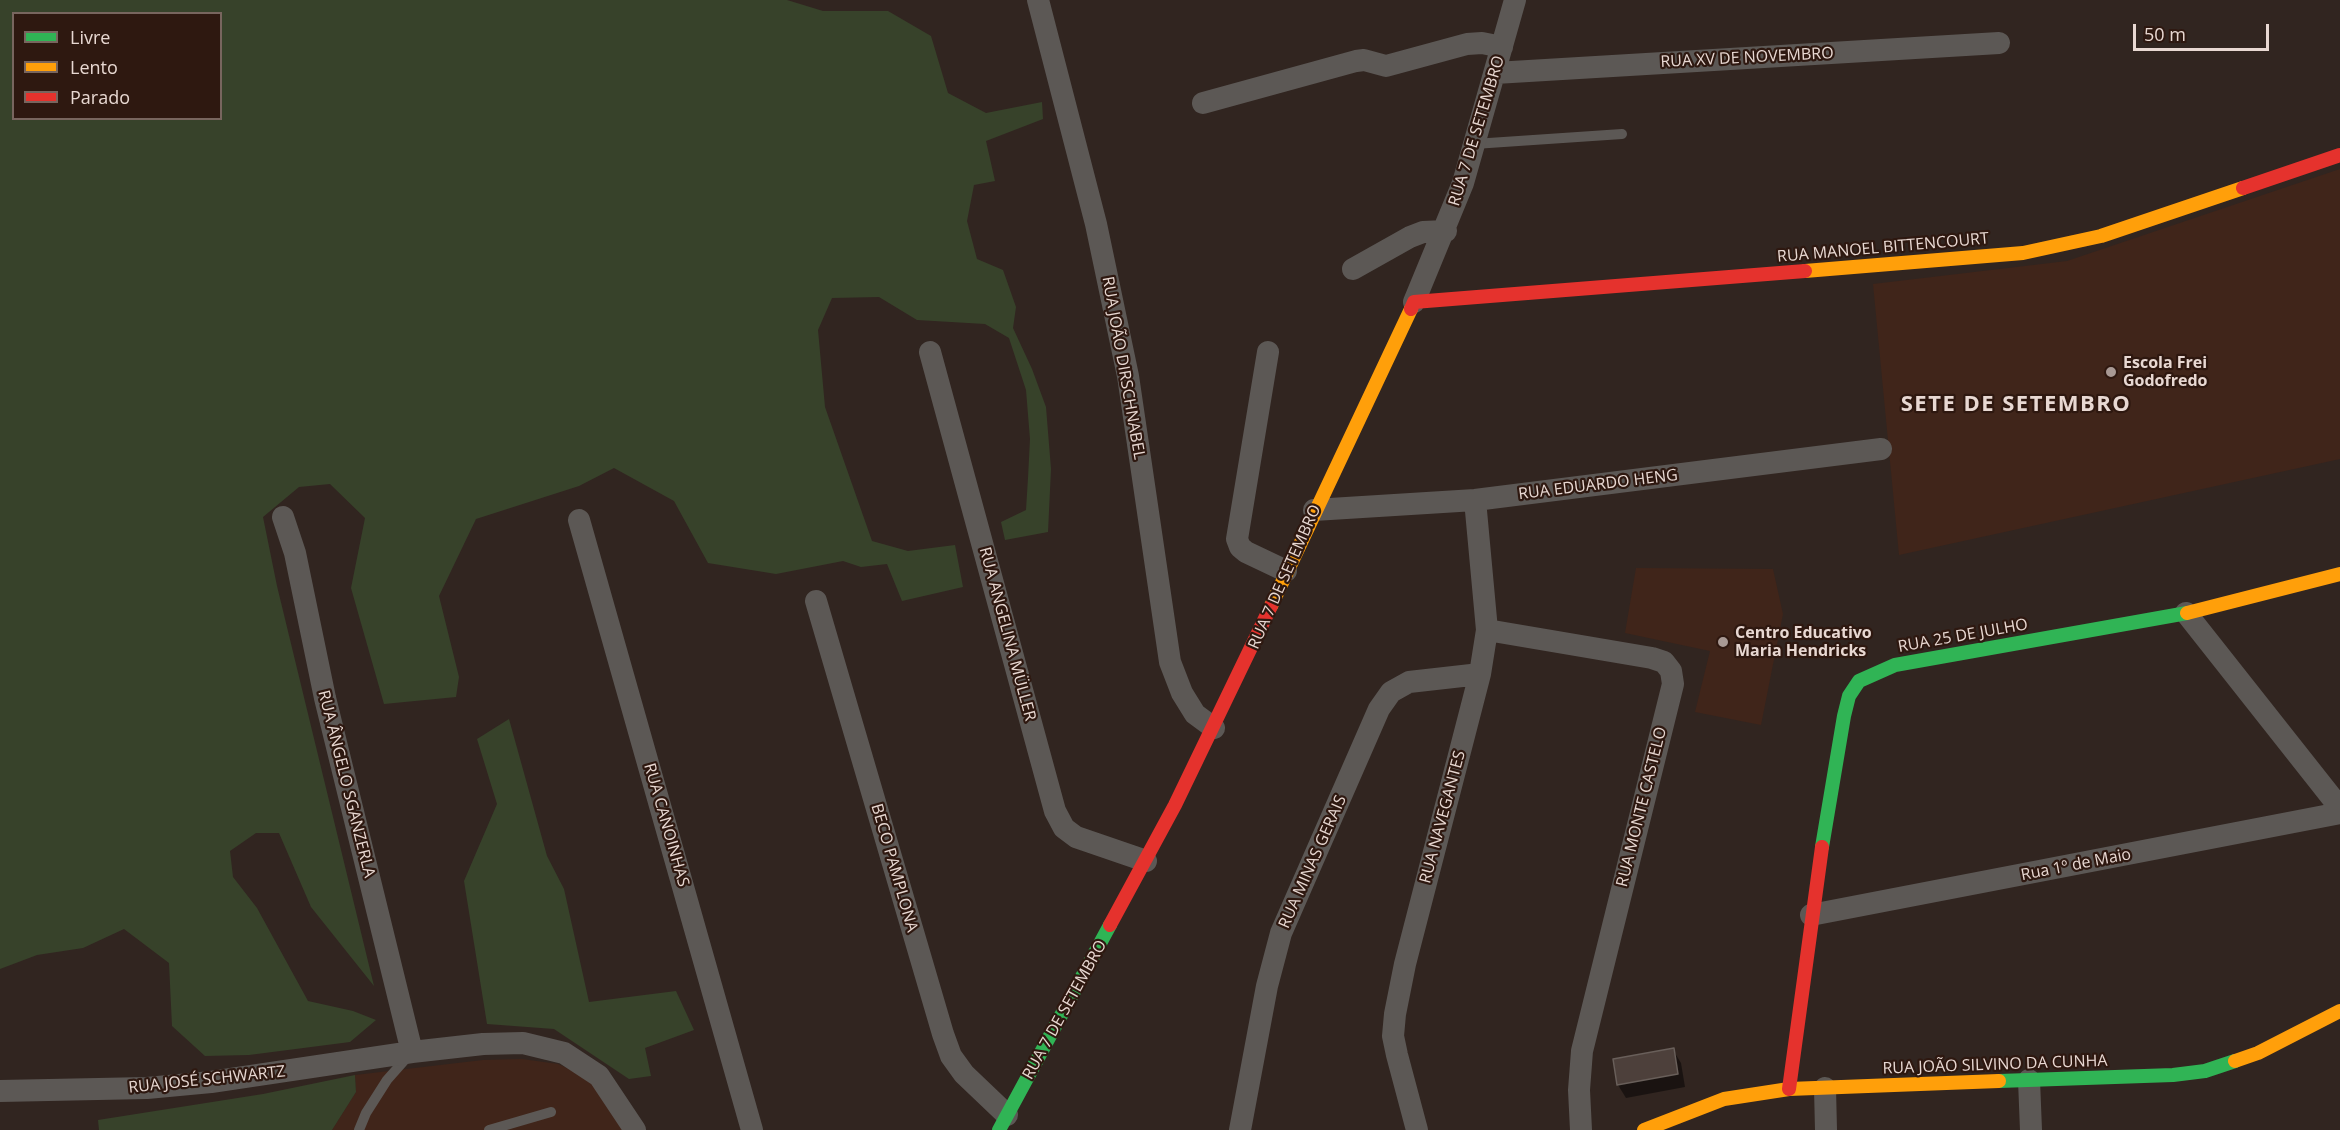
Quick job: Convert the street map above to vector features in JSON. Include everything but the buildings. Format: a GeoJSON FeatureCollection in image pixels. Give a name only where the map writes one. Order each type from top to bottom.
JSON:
{"type":"FeatureCollection","features":[{"type":"Feature","properties":{"kind":"street","name":"RUA JOÃO DIRSCHNABEL"},"geometry":{"type":"LineString","coordinates":[[1038,0],[1096,224],[1125,365],[1170,662],[1182,693],[1195,714],[1214,728]]}},
{"type":"Feature","properties":{"kind":"street","name":"RUA 7 DE SETEMBRO"},"geometry":{"type":"LineString","coordinates":[[1003,1123],[1146,861],[1214,728],[1314,510],[1414,302],[1446,231],[1474,144],[1515,0]]}},
{"type":"Feature","properties":{"kind":"street"},"geometry":{"type":"LineString","coordinates":[[1203,103],[1356,61],[1364,60],[1386,66],[1467,44],[1482,43],[1502,47]]}},
{"type":"Feature","properties":{"kind":"street","name":"RUA XV DE NOVEMBRO"},"geometry":{"type":"LineString","coordinates":[[1495,73],[1999,43]]}},
{"type":"Feature","properties":{"kind":"street","name":"RUA MANOEL BITTENCOURT"},"geometry":{"type":"LineString","coordinates":[[1414,302],[2023,253],[2101,236],[2340,155]]}},
{"type":"Feature","properties":{"kind":"street"},"geometry":{"type":"LineString","coordinates":[[1353,269],[1410,237],[1423,232],[1446,231]]}},
{"type":"Feature","properties":{"kind":"street","name":"RUA ANGELINA MÜLLER"},"geometry":{"type":"LineString","coordinates":[[930,352],[1055,810],[1064,828],[1076,837],[1146,861]]}},
{"type":"Feature","properties":{"kind":"street"},"geometry":{"type":"LineString","coordinates":[[1268,352],[1237,539],[1240,547],[1246,552],[1286,571]]}},
{"type":"Feature","properties":{"kind":"street","name":"RUA EDUARDO HENG"},"geometry":{"type":"LineString","coordinates":[[1314,510],[1475,500],[1881,449]]}},
{"type":"Feature","properties":{"kind":"street","name":"RUA NAVEGANTES"},"geometry":{"type":"LineString","coordinates":[[1417,1130],[1393,1036],[1395,1014],[1405,964],[1480,674],[1487,630],[1475,500]]}},
{"type":"Feature","properties":{"kind":"street","name":"RUA ÂNGELO SGANZERLA"},"geometry":{"type":"LineString","coordinates":[[283,517],[295,552],[325,698],[412,1052]]}},
{"type":"Feature","properties":{"kind":"street","name":"RUA CANOINHAS"},"geometry":{"type":"LineString","coordinates":[[579,520],[752,1130]]}},
{"type":"Feature","properties":{"kind":"street","name":"RUA 25 DE JULHO"},"geometry":{"type":"LineString","coordinates":[[1789,1089],[1811,915],[1844,716],[1849,696],[1859,681],[1895,665],[2186,613],[2340,574]]}},
{"type":"Feature","properties":{"kind":"street","name":"BECO PAMPLONA"},"geometry":{"type":"LineString","coordinates":[[816,601],[943,1034],[951,1056],[1003,1123]]}},
{"type":"Feature","properties":{"kind":"street"},"geometry":{"type":"LineString","coordinates":[[2186,613],[2340,808]]}},
{"type":"Feature","properties":{"kind":"street","name":"RUA MONTE CASTELO"},"geometry":{"type":"LineString","coordinates":[[1487,630],[1652,658],[1664,662],[1671,671],[1672,684],[1582,1051],[1579,1090],[1581,1130]]}},
{"type":"Feature","properties":{"kind":"street","name":"RUA MINAS GERAIS"},"geometry":{"type":"LineString","coordinates":[[1240,1130],[1267,986],[1281,933],[1379,709],[1391,692],[1410,682],[1480,674]]}},
{"type":"Feature","properties":{"kind":"street","name":"Rua 1º de Maio"},"geometry":{"type":"LineString","coordinates":[[1811,915],[2340,813]]}},
{"type":"Feature","properties":{"kind":"street","name":"RUA JOÃO SILVINO DA CUNHA"},"geometry":{"type":"LineString","coordinates":[[1644,1130],[1724,1099],[1789,1089],[2173,1075],[2205,1071],[2258,1053],[2340,1011]]}},
{"type":"Feature","properties":{"kind":"street","name":"RUA JOSÉ SCHWARTZ"},"geometry":{"type":"LineString","coordinates":[[0,1091],[147,1088],[211,1082],[412,1052],[483,1044],[522,1043],[564,1053],[599,1076],[635,1130]]}},
{"type":"Feature","properties":{"kind":"street"},"geometry":{"type":"LineString","coordinates":[[2029,1080],[2031,1130]]}},
{"type":"Feature","properties":{"kind":"street"},"geometry":{"type":"LineString","coordinates":[[1825,1088],[1826,1130]]}},
{"type":"Feature","properties":{"kind":"lane"},"geometry":{"type":"LineString","coordinates":[[1474,144],[1622,134]]}},
{"type":"Feature","properties":{"kind":"lane"},"geometry":{"type":"LineString","coordinates":[[359,1130],[366,1113],[387,1080],[412,1052]]}},
{"type":"Feature","properties":{"kind":"lane"},"geometry":{"type":"LineString","coordinates":[[489,1130],[550,1112]]}},
{"type":"Feature","properties":{"kind":"shaded area","name":"Escola Frei Godofredo"},"geometry":{"type":"Polygon","coordinates":[[[2340,169],[2340,459],[1899,555],[1873,284],[2067,261],[2340,169]]]}},
{"type":"Feature","properties":{"kind":"shaded area","name":"Centro Educativo Maria Hendricks"},"geometry":{"type":"Polygon","coordinates":[[[1636,568],[1773,569],[1783,614],[1761,725],[1695,712],[1710,651],[1625,633],[1636,568]]]}},
{"type":"Feature","properties":{"kind":"shaded area"},"geometry":{"type":"Polygon","coordinates":[[[522,1059],[558,1064],[599,1083],[628,1130],[332,1130],[356,1092],[355,1075],[483,1060],[522,1059]]]}},
{"type":"Feature","properties":{"kind":"green space"},"geometry":{"type":"Polygon","coordinates":[[[0,0],[787,0],[823,11],[888,11],[931,36],[948,93],[986,113],[1042,102],[1043,119],[986,141],[995,181],[974,185],[967,221],[977,259],[1003,270],[1016,307],[1013,328],[1046,407],[1051,469],[1048,532],[1005,540],[1001,522],[1026,510],[1030,439],[1026,390],[1009,338],[985,324],[917,320],[879,297],[832,298],[818,330],[825,407],[872,541],[908,551],[955,545],[963,587],[902,601],[887,564],[861,567],[843,561],[776,574],[708,563],[674,501],[614,468],[579,486],[476,519],[439,596],[459,677],[456,697],[384,704],[351,588],[365,518],[330,484],[299,487],[263,517],[277,586],[374,986],[311,907],[279,833],[256,833],[230,851],[233,877],[257,908],[308,1001],[353,1011],[376,1020],[350,1042],[249,1055],[205,1056],[172,1026],[169,963],[124,929],[83,948],[37,955],[0,969],[0,0]]]}},
{"type":"Feature","properties":{"kind":"green space"},"geometry":{"type":"Polygon","coordinates":[[[509,719],[547,856],[564,889],[589,1002],[676,991],[694,1030],[645,1048],[651,1076],[629,1079],[554,1029],[487,1024],[464,881],[497,804],[477,739],[509,719]]]}},
{"type":"Feature","properties":{"kind":"green space"},"geometry":{"type":"Polygon","coordinates":[[[355,1075],[356,1092],[332,1130],[99,1130],[98,1120],[263,1094],[355,1075]]]}},
{"type":"Feature","properties":{"kind":"traffic: fast"},"geometry":{"type":"LineString","coordinates":[[1822,847],[1844,716],[1849,696],[1859,681],[1895,665],[2187,613]]}},
{"type":"Feature","properties":{"kind":"traffic: fast"},"geometry":{"type":"LineString","coordinates":[[999,1130],[1110,925]]}},
{"type":"Feature","properties":{"kind":"traffic: fast"},"geometry":{"type":"LineString","coordinates":[[1999,1081],[2173,1075],[2205,1071],[2235,1061]]}},
{"type":"Feature","properties":{"kind":"traffic: slow"},"geometry":{"type":"LineString","coordinates":[[1805,271],[2023,253],[2101,236],[2243,188]]}},
{"type":"Feature","properties":{"kind":"traffic: slow"},"geometry":{"type":"LineString","coordinates":[[1271,606],[1411,309]]}},
{"type":"Feature","properties":{"kind":"traffic: slow"},"geometry":{"type":"LineString","coordinates":[[2187,613],[2340,574]]}},
{"type":"Feature","properties":{"kind":"traffic: slow"},"geometry":{"type":"LineString","coordinates":[[2235,1061],[2258,1053],[2340,1011]]}},
{"type":"Feature","properties":{"kind":"traffic: slow"},"geometry":{"type":"LineString","coordinates":[[1644,1130],[1724,1099],[1789,1089],[1999,1081]]}},
{"type":"Feature","properties":{"kind":"traffic: jam"},"geometry":{"type":"LineString","coordinates":[[2243,188],[2340,155]]}},
{"type":"Feature","properties":{"kind":"traffic: jam"},"geometry":{"type":"LineString","coordinates":[[1411,309],[1414,302],[1805,271]]}},
{"type":"Feature","properties":{"kind":"traffic: jam"},"geometry":{"type":"LineString","coordinates":[[1110,925],[1175,805],[1271,606]]}},
{"type":"Feature","properties":{"kind":"traffic: jam"},"geometry":{"type":"LineString","coordinates":[[1789,1089],[1822,847]]}},
{"type":"Feature","properties":{"kind":"place","name":"Escola Frei Godofredo"},"geometry":{"type":"Point","coordinates":[2111,372]}},
{"type":"Feature","properties":{"kind":"place","name":"Centro Educativo Maria Hendricks"},"geometry":{"type":"Point","coordinates":[1723,642]}},
{"type":"Feature","properties":{"kind":"district","name":"SETE DE SETEMBRO"},"geometry":{"type":"Point","coordinates":[2016,405]}}]}
